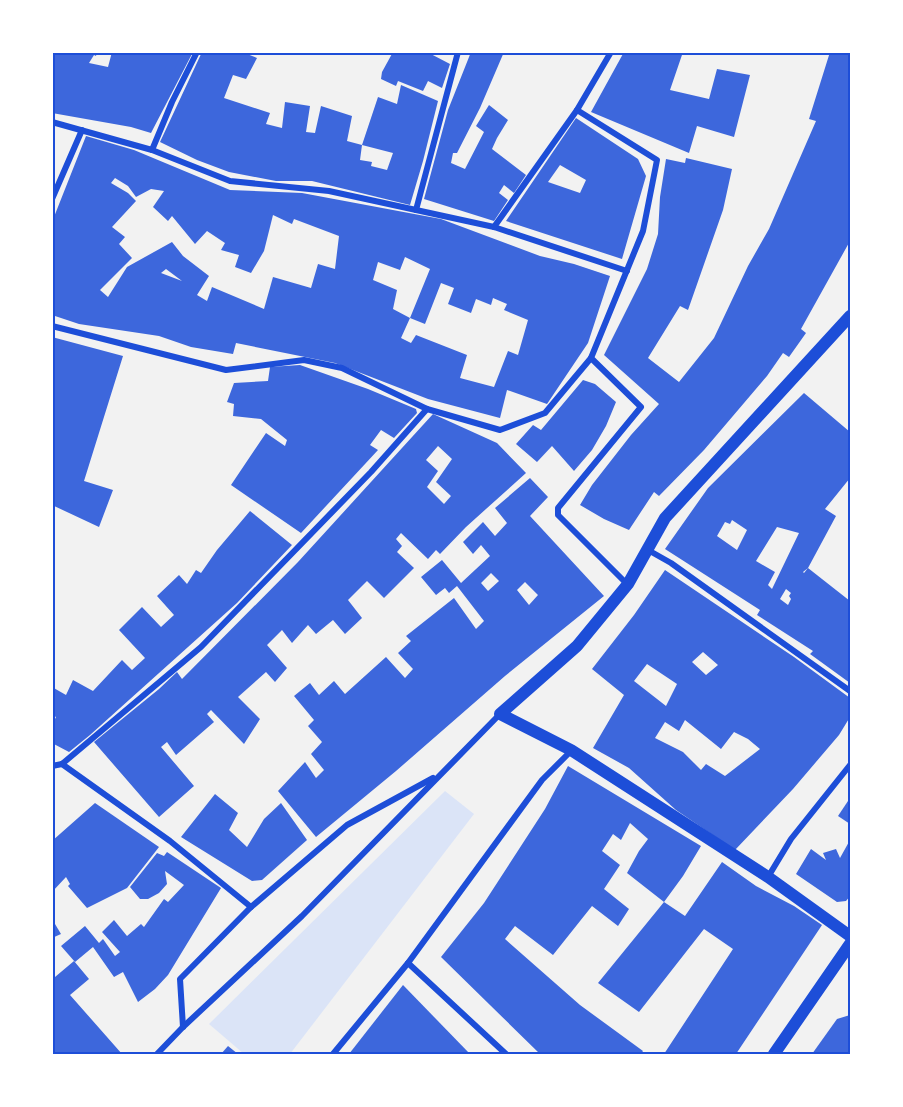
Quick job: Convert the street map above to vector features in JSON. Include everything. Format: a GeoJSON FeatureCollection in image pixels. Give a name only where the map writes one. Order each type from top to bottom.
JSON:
{"type":"FeatureCollection","features":[{"type":"Feature","properties":{"kind":"main road"},"geometry":{"type":"LineString","coordinates":[[850,316],[665,518],[628,584],[578,646],[500,714],[571,750],[768,877],[850,936]]}},
{"type":"Feature","properties":{"kind":"main road"},"geometry":{"type":"LineString","coordinates":[[774,1054],[850,944]]}},
{"type":"Feature","properties":{"kind":"street"},"geometry":{"type":"LineString","coordinates":[[152,150],[172,102],[197,52]]}},
{"type":"Feature","properties":{"kind":"street"},"geometry":{"type":"LineString","coordinates":[[417,210],[458,52]]}},
{"type":"Feature","properties":{"kind":"street"},"geometry":{"type":"LineString","coordinates":[[494,227],[578,110],[611,52]]}},
{"type":"Feature","properties":{"kind":"street"},"geometry":{"type":"LineString","coordinates":[[52,326],[226,370],[304,360],[342,368],[427,409],[500,430],[545,413],[591,358],[643,231],[657,160],[578,110]]}},
{"type":"Feature","properties":{"kind":"street"},"geometry":{"type":"LineString","coordinates":[[52,122],[152,150],[230,181],[329,191],[494,227],[627,271]]}},
{"type":"Feature","properties":{"kind":"street"},"geometry":{"type":"LineString","coordinates":[[52,199],[81,130]]}},
{"type":"Feature","properties":{"kind":"street"},"geometry":{"type":"LineString","coordinates":[[591,358],[641,407],[558,508],[558,515],[628,584]]}},
{"type":"Feature","properties":{"kind":"street"},"geometry":{"type":"LineString","coordinates":[[52,766],[62,764],[201,648],[371,472],[427,409]]}},
{"type":"Feature","properties":{"kind":"street"},"geometry":{"type":"LineString","coordinates":[[648,550],[671,563],[850,691]]}},
{"type":"Feature","properties":{"kind":"street"},"geometry":{"type":"LineString","coordinates":[[157,1054],[302,916],[500,714]]}},
{"type":"Feature","properties":{"kind":"street"},"geometry":{"type":"LineString","coordinates":[[333,1054],[408,963],[542,780],[571,750]]}},
{"type":"Feature","properties":{"kind":"street"},"geometry":{"type":"LineString","coordinates":[[62,764],[170,841],[251,907]]}},
{"type":"Feature","properties":{"kind":"street"},"geometry":{"type":"LineString","coordinates":[[768,877],[792,839],[850,765]]}},
{"type":"Feature","properties":{"kind":"street"},"geometry":{"type":"LineString","coordinates":[[183,1027],[180,979],[251,907],[347,825],[439,774]]}},
{"type":"Feature","properties":{"kind":"street"},"geometry":{"type":"LineString","coordinates":[[408,963],[506,1054]]}},
{"type":"Feature","properties":{"kind":"shaded area"},"geometry":{"type":"Polygon","coordinates":[[[445,791],[474,814],[290,1054],[244,1054],[209,1024],[445,791]]]}},
{"type":"Feature","properties":{"kind":"building"},"geometry":{"type":"Polygon","coordinates":[[[56,52],[97,52],[89,63],[108,67],[112,52],[193,52],[151,133],[131,127],[52,113],[52,64],[56,52]]]}},
{"type":"Feature","properties":{"kind":"building"},"geometry":{"type":"Polygon","coordinates":[[[202,52],[242,52],[257,58],[246,79],[233,75],[224,98],[270,113],[266,124],[282,128],[285,102],[310,106],[306,132],[315,133],[321,106],[352,116],[347,141],[362,145],[378,97],[397,104],[401,85],[438,101],[410,205],[312,181],[276,181],[229,172],[160,142],[202,52]],[[362,145],[360,160],[372,162],[371,166],[387,170],[393,153],[362,145]]]}},
{"type":"Feature","properties":{"kind":"building"},"geometry":{"type":"Polygon","coordinates":[[[393,52],[427,52],[450,64],[442,88],[428,81],[423,91],[398,81],[396,86],[381,79],[382,72],[393,52]]]}},
{"type":"Feature","properties":{"kind":"building"},"geometry":{"type":"Polygon","coordinates":[[[471,52],[504,52],[480,108],[457,153],[453,153],[451,163],[465,169],[484,132],[476,126],[489,105],[508,120],[492,149],[526,175],[514,193],[504,185],[499,193],[508,200],[494,221],[424,199],[448,110],[471,52]]]}},
{"type":"Feature","properties":{"kind":"building"},"geometry":{"type":"Polygon","coordinates":[[[624,52],[683,52],[670,90],[709,99],[717,69],[750,75],[734,137],[697,126],[689,153],[591,112],[624,52]]]}},
{"type":"Feature","properties":{"kind":"building"},"geometry":{"type":"Polygon","coordinates":[[[830,52],[850,52],[850,241],[801,329],[806,333],[789,357],[783,353],[767,376],[704,450],[659,496],[654,492],[629,530],[604,519],[580,505],[592,485],[631,435],[659,404],[604,355],[647,269],[658,234],[660,197],[666,159],[685,163],[686,158],[732,169],[723,210],[688,310],[680,306],[648,358],[679,382],[714,338],[748,266],[769,229],[816,121],[809,119],[830,52]]]}},
{"type":"Feature","properties":{"kind":"building"},"geometry":{"type":"Polygon","coordinates":[[[576,118],[638,159],[646,176],[622,259],[506,221],[576,118]],[[560,165],[548,182],[580,193],[586,180],[560,165]]]}},
{"type":"Feature","properties":{"kind":"building"},"geometry":{"type":"Polygon","coordinates":[[[86,136],[134,150],[230,190],[302,193],[441,219],[540,256],[610,276],[588,343],[547,404],[507,390],[500,418],[428,399],[335,363],[236,343],[233,354],[191,347],[159,336],[79,324],[52,315],[52,222],[86,136]],[[115,178],[111,183],[128,193],[136,201],[112,227],[125,237],[119,244],[132,258],[100,290],[108,297],[127,267],[172,242],[183,256],[209,276],[197,295],[207,301],[212,287],[264,309],[273,277],[311,288],[318,264],[335,269],[339,236],[294,219],[292,224],[273,215],[264,251],[251,273],[235,267],[239,255],[221,250],[225,243],[207,231],[195,244],[172,216],[168,221],[153,207],[164,191],[151,189],[136,197],[128,186],[115,178]],[[405,257],[400,270],[378,262],[373,280],[397,290],[393,309],[410,318],[430,269],[405,257]],[[166,269],[161,273],[182,281],[166,269]],[[441,283],[425,324],[410,318],[401,338],[411,343],[416,335],[467,355],[460,378],[494,387],[508,351],[518,355],[528,320],[504,310],[507,304],[493,298],[491,305],[476,299],[471,313],[448,304],[454,288],[441,283]]]}},
{"type":"Feature","properties":{"kind":"building"},"geometry":{"type":"Polygon","coordinates":[[[52,337],[123,356],[84,481],[113,490],[99,527],[52,505],[52,337]]]}},
{"type":"Feature","properties":{"kind":"building"},"geometry":{"type":"Polygon","coordinates":[[[300,365],[368,389],[416,409],[417,413],[394,438],[381,430],[370,445],[378,450],[301,533],[231,485],[266,433],[285,446],[287,440],[261,419],[233,416],[234,404],[227,402],[234,383],[268,381],[270,367],[300,365]]]}},
{"type":"Feature","properties":{"kind":"building"},"geometry":{"type":"Polygon","coordinates":[[[583,380],[595,384],[616,402],[606,426],[592,450],[574,471],[552,446],[537,462],[516,444],[533,425],[541,430],[583,380]]]}},
{"type":"Feature","properties":{"kind":"building"},"geometry":{"type":"Polygon","coordinates":[[[804,393],[850,432],[850,478],[825,509],[836,516],[808,568],[850,601],[850,683],[810,654],[813,651],[757,615],[760,610],[665,549],[708,488],[804,393]],[[732,520],[730,524],[725,522],[717,536],[737,550],[747,530],[732,520]],[[777,527],[756,561],[775,572],[768,585],[772,589],[799,533],[777,527]],[[786,589],[780,599],[788,605],[791,593],[786,589]]]}},
{"type":"Feature","properties":{"kind":"building"},"geometry":{"type":"Polygon","coordinates":[[[433,414],[497,443],[526,473],[466,527],[440,554],[436,550],[428,559],[401,533],[396,539],[402,546],[397,552],[414,568],[384,598],[367,581],[348,600],[362,618],[345,634],[333,620],[316,634],[308,625],[292,643],[282,630],[267,645],[287,668],[275,682],[266,672],[238,697],[260,719],[244,744],[211,710],[207,714],[214,722],[176,755],[167,742],[161,747],[194,786],[159,817],[94,742],[177,672],[182,679],[298,562],[433,414]],[[438,446],[426,460],[438,471],[427,487],[444,504],[451,496],[436,482],[452,459],[438,446]]]}},
{"type":"Feature","properties":{"kind":"building"},"geometry":{"type":"Polygon","coordinates":[[[530,478],[548,497],[530,516],[604,596],[505,676],[316,837],[278,791],[305,762],[316,778],[324,770],[311,754],[322,742],[308,726],[314,720],[294,696],[310,683],[319,695],[334,681],[345,694],[386,657],[405,678],[413,669],[398,653],[411,641],[406,636],[454,598],[476,629],[484,621],[457,586],[449,593],[445,588],[436,595],[421,577],[442,560],[461,583],[490,556],[481,545],[473,554],[463,542],[483,522],[495,536],[507,523],[495,508],[530,478]],[[491,573],[481,583],[488,591],[499,581],[491,573]],[[525,582],[517,590],[529,605],[538,595],[525,582]]]}},
{"type":"Feature","properties":{"kind":"building"},"geometry":{"type":"Polygon","coordinates":[[[250,511],[292,545],[237,603],[90,735],[69,752],[52,743],[52,725],[56,717],[52,715],[52,687],[66,695],[73,680],[93,691],[122,660],[132,670],[145,658],[119,630],[142,607],[161,627],[174,615],[157,596],[179,575],[187,584],[196,570],[201,573],[250,511]]]}},
{"type":"Feature","properties":{"kind":"building"},"geometry":{"type":"Polygon","coordinates":[[[665,570],[794,657],[850,698],[850,717],[839,735],[793,789],[735,850],[676,810],[629,768],[593,748],[624,695],[592,669],[665,570]],[[703,652],[692,662],[706,675],[718,665],[703,652]],[[647,664],[634,681],[666,706],[677,684],[647,664]],[[685,720],[679,731],[665,722],[655,738],[683,752],[701,770],[706,764],[725,776],[760,749],[748,739],[734,732],[721,749],[685,720]]]}},
{"type":"Feature","properties":{"kind":"building"},"geometry":{"type":"Polygon","coordinates":[[[568,766],[701,846],[664,902],[627,873],[648,839],[630,823],[621,840],[613,834],[602,851],[620,865],[604,889],[629,909],[618,926],[592,906],[553,955],[515,926],[505,939],[580,1005],[643,1051],[641,1054],[540,1054],[441,957],[484,903],[545,809],[568,766]]]}},
{"type":"Feature","properties":{"kind":"building"},"geometry":{"type":"Polygon","coordinates":[[[215,794],[238,813],[229,830],[247,847],[264,819],[281,803],[307,840],[262,880],[252,881],[181,837],[215,794]]]}},
{"type":"Feature","properties":{"kind":"building"},"geometry":{"type":"Polygon","coordinates":[[[850,798],[850,824],[838,816],[850,798]]]}},
{"type":"Feature","properties":{"kind":"building"},"geometry":{"type":"Polygon","coordinates":[[[95,803],[159,847],[127,888],[87,908],[68,886],[70,884],[66,877],[52,892],[52,841],[95,803]]]}},
{"type":"Feature","properties":{"kind":"building"},"geometry":{"type":"Polygon","coordinates":[[[850,840],[850,896],[846,901],[837,902],[796,874],[811,849],[826,860],[823,853],[836,849],[840,858],[850,840]]]}},
{"type":"Feature","properties":{"kind":"building"},"geometry":{"type":"Polygon","coordinates":[[[167,852],[221,888],[168,975],[138,1002],[123,972],[114,977],[93,947],[75,962],[61,946],[85,926],[99,943],[103,939],[115,956],[120,952],[102,932],[114,920],[127,936],[141,924],[144,927],[164,899],[168,902],[184,885],[165,871],[167,884],[159,893],[148,899],[140,899],[130,887],[157,853],[164,856],[167,852]]]}},
{"type":"Feature","properties":{"kind":"building"},"geometry":{"type":"Polygon","coordinates":[[[722,862],[756,886],[794,906],[822,925],[736,1054],[664,1054],[733,949],[704,929],[639,1012],[598,983],[664,902],[685,916],[722,862]]]}},
{"type":"Feature","properties":{"kind":"building"},"geometry":{"type":"Polygon","coordinates":[[[52,919],[61,934],[52,938],[52,919]]]}},
{"type":"Feature","properties":{"kind":"building"},"geometry":{"type":"Polygon","coordinates":[[[74,961],[89,979],[70,995],[122,1054],[52,1054],[52,974],[55,977],[74,961]]]}},
{"type":"Feature","properties":{"kind":"building"},"geometry":{"type":"Polygon","coordinates":[[[403,985],[470,1054],[349,1054],[403,985]]]}},
{"type":"Feature","properties":{"kind":"building"},"geometry":{"type":"Polygon","coordinates":[[[850,1015],[850,1054],[812,1054],[837,1019],[850,1015]]]}},
{"type":"Feature","properties":{"kind":"building"},"geometry":{"type":"Polygon","coordinates":[[[228,1046],[238,1054],[221,1054],[228,1046]]]}}]}
